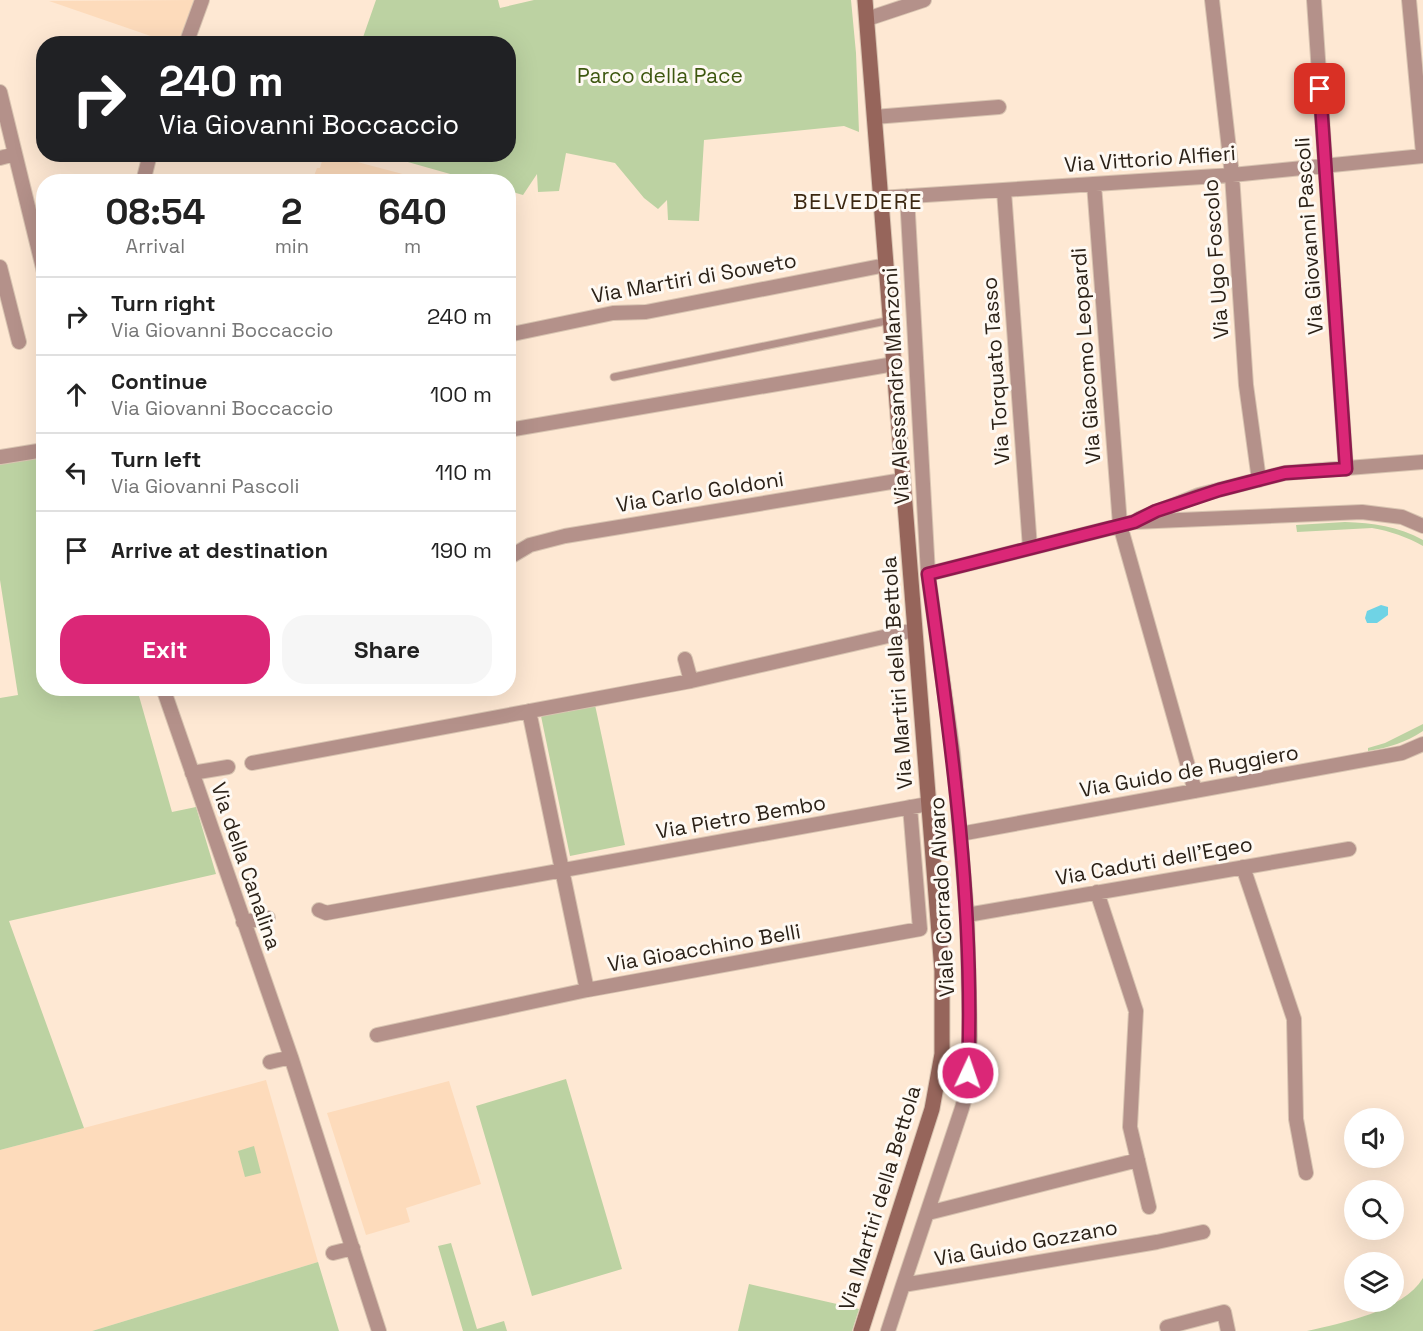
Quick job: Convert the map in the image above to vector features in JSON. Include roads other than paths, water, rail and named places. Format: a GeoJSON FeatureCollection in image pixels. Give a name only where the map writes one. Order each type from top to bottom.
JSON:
{"type":"FeatureCollection","features":[{"type":"Feature","properties":{"kind":"main road","name":"Via Martiri della Bettola"},"geometry":{"type":"LineString","coordinates":[[861,1331],[924,1137],[938,1081],[942,1054],[942,971],[865,0]]}},
{"type":"Feature","properties":{"kind":"street"},"geometry":{"type":"LineString","coordinates":[[189,36],[202,0]]}},
{"type":"Feature","properties":{"kind":"street"},"geometry":{"type":"LineString","coordinates":[[867,19],[924,0]]}},
{"type":"Feature","properties":{"kind":"street","name":"Via Ugo Foscolo"},"geometry":{"type":"LineString","coordinates":[[1212,0],[1232,175],[1246,385],[1259,480]]}},
{"type":"Feature","properties":{"kind":"street","name":"Via Giovanni Pascoli"},"geometry":{"type":"LineString","coordinates":[[1314,0],[1346,469]]}},
{"type":"Feature","properties":{"kind":"street"},"geometry":{"type":"LineString","coordinates":[[1409,0],[1423,154]]}},
{"type":"Feature","properties":{"kind":"street"},"geometry":{"type":"LineString","coordinates":[[0,92],[36,239]]}},
{"type":"Feature","properties":{"kind":"street"},"geometry":{"type":"LineString","coordinates":[[874,117],[999,107]]}},
{"type":"Feature","properties":{"kind":"street"},"geometry":{"type":"LineString","coordinates":[[0,158],[15,154]]}},
{"type":"Feature","properties":{"kind":"street","name":"Via Vittorio Alfieri"},"geometry":{"type":"LineString","coordinates":[[880,198],[1232,175],[1423,154]]}},
{"type":"Feature","properties":{"kind":"street","name":"Via Giacomo Leopardi"},"geometry":{"type":"LineString","coordinates":[[1094,184],[1120,525],[1195,791]]}},
{"type":"Feature","properties":{"kind":"street","name":"Via Torquato Tasso"},"geometry":{"type":"LineString","coordinates":[[1004,191],[1030,548]]}},
{"type":"Feature","properties":{"kind":"street","name":"Via Alessandro Manzoni"},"geometry":{"type":"LineString","coordinates":[[907,196],[928,574]]}},
{"type":"Feature","properties":{"kind":"street","name":"Via Martiri di Soweto"},"geometry":{"type":"LineString","coordinates":[[516,333],[613,313],[646,312],[886,265]]}},
{"type":"Feature","properties":{"kind":"street"},"geometry":{"type":"LineString","coordinates":[[0,267],[3,291],[19,342]]}},
{"type":"Feature","properties":{"kind":"street"},"geometry":{"type":"LineString","coordinates":[[516,429],[894,363]]}},
{"type":"Feature","properties":{"kind":"street"},"geometry":{"type":"LineString","coordinates":[[0,457],[36,451]]}},
{"type":"Feature","properties":{"kind":"street"},"geometry":{"type":"LineString","coordinates":[[1134,522],[1199,495],[1285,473],[1423,462]]}},
{"type":"Feature","properties":{"kind":"street","name":"Via Carlo Goldoni"},"geometry":{"type":"LineString","coordinates":[[516,553],[530,545],[565,536],[903,480]]}},
{"type":"Feature","properties":{"kind":"street"},"geometry":{"type":"LineString","coordinates":[[928,574],[1134,522],[1362,512],[1402,518],[1423,526]]}},
{"type":"Feature","properties":{"kind":"street","name":"Viale Corrado Alvaro"},"geometry":{"type":"LineString","coordinates":[[903,1285],[967,1090],[970,1036],[967,915],[953,753],[928,574]]}},
{"type":"Feature","properties":{"kind":"street"},"geometry":{"type":"LineString","coordinates":[[252,763],[691,681],[915,630]]}},
{"type":"Feature","properties":{"kind":"street"},"geometry":{"type":"LineString","coordinates":[[685,659],[691,681]]}},
{"type":"Feature","properties":{"kind":"street","name":"Via della Canalina"},"geometry":{"type":"LineString","coordinates":[[166,696],[291,1057],[379,1331]]}},
{"type":"Feature","properties":{"kind":"street"},"geometry":{"type":"LineString","coordinates":[[529,711],[587,990]]}},
{"type":"Feature","properties":{"kind":"street","name":"Via Guido de Ruggiero"},"geometry":{"type":"LineString","coordinates":[[960,834],[1266,780],[1402,753],[1423,744]]}},
{"type":"Feature","properties":{"kind":"street"},"geometry":{"type":"LineString","coordinates":[[192,773],[228,767]]}},
{"type":"Feature","properties":{"kind":"street","name":"Via Pietro Bembo"},"geometry":{"type":"LineString","coordinates":[[319,910],[326,913],[928,804]]}},
{"type":"Feature","properties":{"kind":"street","name":"Via Gioacchino Belli"},"geometry":{"type":"LineString","coordinates":[[377,1035],[587,990],[920,929],[910,807]]}},
{"type":"Feature","properties":{"kind":"street","name":"Via Caduti dell'Egeo"},"geometry":{"type":"LineString","coordinates":[[967,915],[1349,849]]}},
{"type":"Feature","properties":{"kind":"street"},"geometry":{"type":"LineString","coordinates":[[1244,867],[1294,1019],[1296,1119],[1306,1173]]}},
{"type":"Feature","properties":{"kind":"street"},"geometry":{"type":"LineString","coordinates":[[1097,892],[1136,1011],[1130,1127],[1149,1207]]}},
{"type":"Feature","properties":{"kind":"street"},"geometry":{"type":"LineString","coordinates":[[243,922],[268,918]]}},
{"type":"Feature","properties":{"kind":"street"},"geometry":{"type":"LineString","coordinates":[[270,1062],[291,1057]]}},
{"type":"Feature","properties":{"kind":"street"},"geometry":{"type":"LineString","coordinates":[[928,1213],[1138,1160]]}},
{"type":"Feature","properties":{"kind":"street","name":"Via Guido Gozzano"},"geometry":{"type":"LineString","coordinates":[[903,1285],[1157,1242],[1203,1232]]}},
{"type":"Feature","properties":{"kind":"street"},"geometry":{"type":"LineString","coordinates":[[333,1253],[352,1248]]}},
{"type":"Feature","properties":{"kind":"street"},"geometry":{"type":"LineString","coordinates":[[888,1331],[903,1285]]}},
{"type":"Feature","properties":{"kind":"street"},"geometry":{"type":"LineString","coordinates":[[1167,1327],[1224,1312],[1228,1331]]}},
{"type":"Feature","properties":{"kind":"lane"},"geometry":{"type":"LineString","coordinates":[[614,377],[891,320]]}},
{"type":"Feature","properties":{"kind":"water"},"geometry":{"type":"Polygon","coordinates":[[[1381,605],[1388,607],[1388,615],[1377,623],[1367,623],[1365,618],[1367,611],[1381,605]]]}},
{"type":"Feature","properties":{"kind":"district","name":"BELVEDERE"},"geometry":{"type":"Point","coordinates":[858,201]}},
{"type":"Feature","properties":{"kind":"park label","name":"Parco della Pace"},"geometry":{"type":"Point","coordinates":[660,76]}}]}
